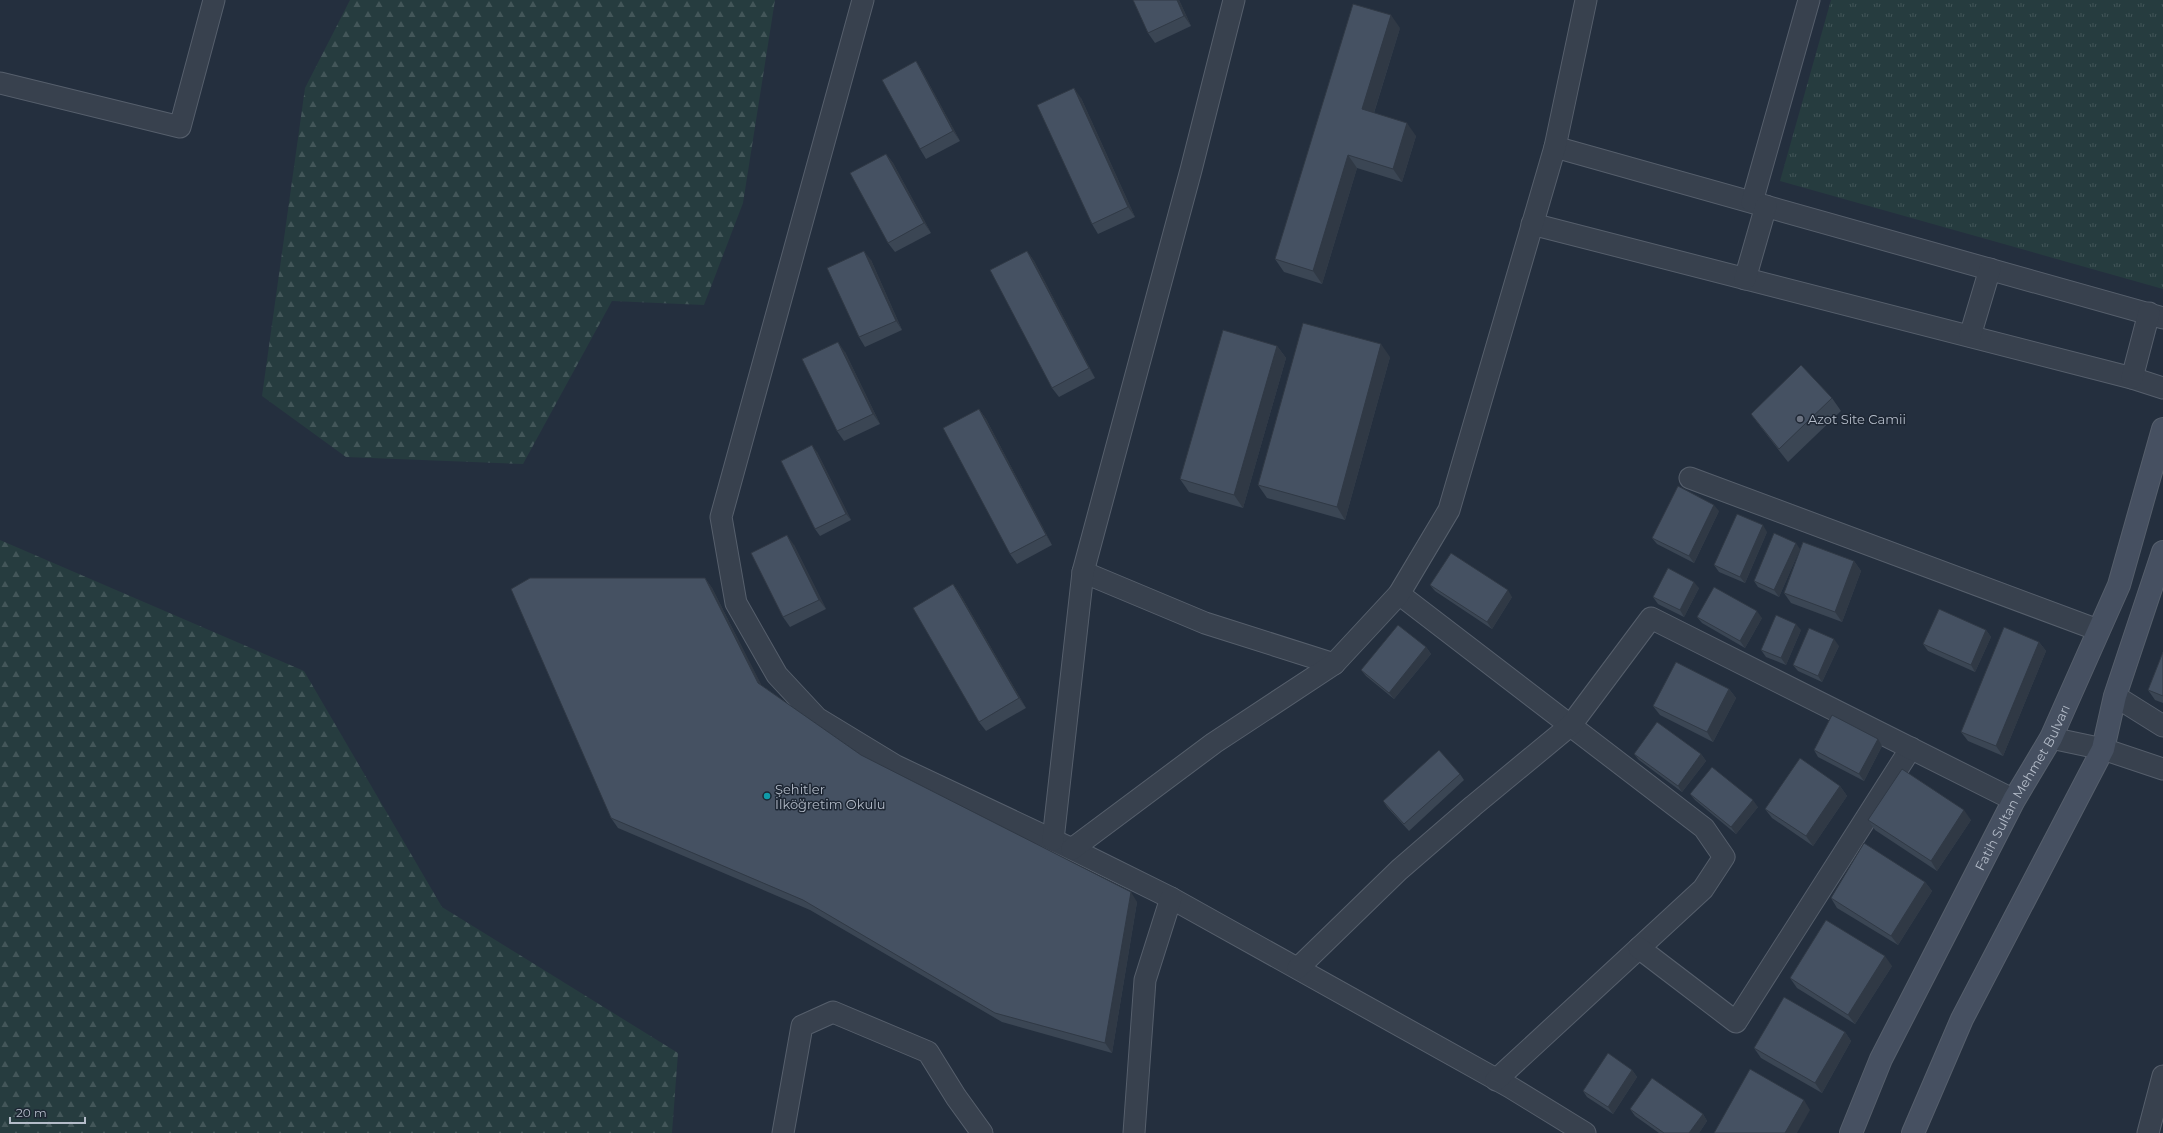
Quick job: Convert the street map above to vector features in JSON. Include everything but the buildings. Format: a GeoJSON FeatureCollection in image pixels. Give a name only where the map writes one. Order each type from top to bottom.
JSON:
{"type":"FeatureCollection","features":[{"type":"Feature","properties":{"kind":"main road","name":"Fatih Sultan Mehmet Bulvarı"},"geometry":{"type":"LineString","coordinates":[[1851,1133],[1881,1059],[2014,800],[2052,738],[2119,585],[2163,429]]}},
{"type":"Feature","properties":{"kind":"main road"},"geometry":{"type":"LineString","coordinates":[[1913,1133],[1962,1019],[2103,749],[2115,696],[2163,552]]}},
{"type":"Feature","properties":{"kind":"street"},"geometry":{"type":"LineString","coordinates":[[0,83],[180,127],[214,0]]}},
{"type":"Feature","properties":{"kind":"street"},"geometry":{"type":"LineString","coordinates":[[863,0],[721,517],[736,603],[777,675],[816,718],[896,766],[1072,849],[1171,898],[1496,1080],[1585,1133]]}},
{"type":"Feature","properties":{"kind":"street"},"geometry":{"type":"LineString","coordinates":[[1052,840],[1083,572],[1191,170],[1234,0]]}},
{"type":"Feature","properties":{"kind":"street"},"geometry":{"type":"LineString","coordinates":[[1072,849],[1214,743],[1334,664],[1399,594],[1449,510],[1555,146],[1586,0]]}},
{"type":"Feature","properties":{"kind":"street"},"geometry":{"type":"LineString","coordinates":[[1745,279],[1759,204],[1809,0]]}},
{"type":"Feature","properties":{"kind":"street"},"geometry":{"type":"LineString","coordinates":[[1555,146],[2156,316],[2132,378]]}},
{"type":"Feature","properties":{"kind":"street"},"geometry":{"type":"LineString","coordinates":[[1532,224],[2132,378],[2163,388]]}},
{"type":"Feature","properties":{"kind":"street"},"geometry":{"type":"LineString","coordinates":[[1970,336],[1990,269]]}},
{"type":"Feature","properties":{"kind":"street"},"geometry":{"type":"LineString","coordinates":[[1690,478],[2098,630]]}},
{"type":"Feature","properties":{"kind":"street"},"geometry":{"type":"LineString","coordinates":[[1083,572],[1205,623],[1334,664]]}},
{"type":"Feature","properties":{"kind":"street"},"geometry":{"type":"LineString","coordinates":[[1399,594],[1704,828],[1724,857],[1703,889],[1496,1080]]}},
{"type":"Feature","properties":{"kind":"street"},"geometry":{"type":"LineString","coordinates":[[1298,968],[1399,870],[1473,806],[1571,725],[1651,618],[2014,800]]}},
{"type":"Feature","properties":{"kind":"street"},"geometry":{"type":"LineString","coordinates":[[2115,696],[2163,726]]}},
{"type":"Feature","properties":{"kind":"street"},"geometry":{"type":"LineString","coordinates":[[2052,738],[2103,749],[2163,769]]}},
{"type":"Feature","properties":{"kind":"street"},"geometry":{"type":"LineString","coordinates":[[1639,948],[1736,1022],[1911,748]]}},
{"type":"Feature","properties":{"kind":"street"},"geometry":{"type":"LineString","coordinates":[[1134,1133],[1145,980],[1171,898]]}},
{"type":"Feature","properties":{"kind":"street"},"geometry":{"type":"LineString","coordinates":[[783,1133],[802,1026],[833,1012],[928,1052],[956,1097],[982,1133]]}},
{"type":"Feature","properties":{"kind":"street"},"geometry":{"type":"LineString","coordinates":[[2148,1133],[2163,1076]]}},
{"type":"Feature","properties":{"kind":"green space"},"geometry":{"type":"Polygon","coordinates":[[[350,0],[775,0],[743,203],[704,305],[612,301],[523,464],[346,457],[262,396],[305,88],[350,0]]]}},
{"type":"Feature","properties":{"kind":"green space"},"geometry":{"type":"Polygon","coordinates":[[[1831,0],[2163,0],[2163,289],[1780,181],[1831,0]]]}},
{"type":"Feature","properties":{"kind":"green space"},"geometry":{"type":"Polygon","coordinates":[[[0,540],[304,671],[442,907],[678,1053],[672,1133],[0,1133],[0,540]]]}},
{"type":"Feature","properties":{"kind":"place","name":"Azot Site Camii"},"geometry":{"type":"Point","coordinates":[1800,419]}},
{"type":"Feature","properties":{"kind":"place","name":"Şehitler İlköğretim Okulu"},"geometry":{"type":"Point","coordinates":[767,796]}}]}
